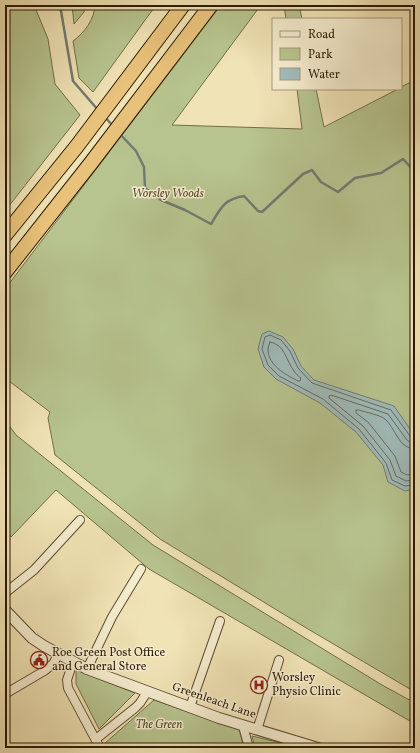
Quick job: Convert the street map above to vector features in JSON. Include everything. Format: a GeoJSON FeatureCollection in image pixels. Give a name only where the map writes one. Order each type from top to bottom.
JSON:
{"type":"FeatureCollection","features":[{"type":"Feature","properties":{"kind":"highway"},"geometry":{"type":"LineString","coordinates":[[5,235],[77,146],[182,5]]}},
{"type":"Feature","properties":{"kind":"highway"},"geometry":{"type":"LineString","coordinates":[[5,272],[129,114],[211,5]]}},
{"type":"Feature","properties":{"kind":"street"},"geometry":{"type":"LineString","coordinates":[[5,593],[38,566],[80,520]]}},
{"type":"Feature","properties":{"kind":"street"},"geometry":{"type":"LineString","coordinates":[[87,669],[112,617],[141,570]]}},
{"type":"Feature","properties":{"kind":"street","name":"Greenleach Lane"},"geometry":{"type":"LineString","coordinates":[[5,610],[32,638],[58,655],[87,669],[243,726],[318,748]]}},
{"type":"Feature","properties":{"kind":"street"},"geometry":{"type":"LineString","coordinates":[[190,707],[220,621]]}},
{"type":"Feature","properties":{"kind":"street"},"geometry":{"type":"LineString","coordinates":[[5,694],[44,672],[53,664],[58,655]]}},
{"type":"Feature","properties":{"kind":"street"},"geometry":{"type":"LineString","coordinates":[[257,730],[279,660]]}},
{"type":"Feature","properties":{"kind":"street"},"geometry":{"type":"LineString","coordinates":[[73,662],[67,680],[68,688],[100,748]]}},
{"type":"Feature","properties":{"kind":"street"},"geometry":{"type":"LineString","coordinates":[[96,739],[135,708],[147,692]]}},
{"type":"Feature","properties":{"kind":"street"},"geometry":{"type":"LineString","coordinates":[[243,726],[249,748]]}},
{"type":"Feature","properties":{"kind":"green space"},"geometry":{"type":"Polygon","coordinates":[[[5,5],[34,5],[48,39],[55,84],[80,115],[5,211],[5,5]]]}},
{"type":"Feature","properties":{"kind":"green space"},"geometry":{"type":"Polygon","coordinates":[[[72,5],[85,5],[84,12],[74,24],[72,5]]]}},
{"type":"Feature","properties":{"kind":"green space"},"geometry":{"type":"Polygon","coordinates":[[[95,5],[156,5],[93,92],[79,78],[73,41],[81,34],[91,21],[95,5]]]}},
{"type":"Feature","properties":{"kind":"green space","name":"Worsley Woods"},"geometry":{"type":"Polygon","coordinates":[[[221,5],[261,5],[172,125],[302,129],[297,90],[316,90],[324,127],[396,90],[402,90],[402,86],[415,80],[415,692],[160,539],[55,455],[48,418],[50,412],[5,378],[5,289],[221,5]]]}},
{"type":"Feature","properties":{"kind":"green space"},"geometry":{"type":"Polygon","coordinates":[[[284,5],[299,5],[302,18],[286,18],[284,5]]]}},
{"type":"Feature","properties":{"kind":"green space"},"geometry":{"type":"Polygon","coordinates":[[[5,420],[16,435],[153,545],[382,685],[415,703],[415,724],[149,569],[56,490],[11,537],[5,530],[5,420]]]}},
{"type":"Feature","properties":{"kind":"green space"},"geometry":{"type":"Polygon","coordinates":[[[76,670],[135,693],[99,729],[76,684],[76,670]]]}},
{"type":"Feature","properties":{"kind":"green space","name":"The Green"},"geometry":{"type":"Polygon","coordinates":[[[154,700],[239,729],[244,748],[106,748],[104,744],[154,700]]]}},
{"type":"Feature","properties":{"kind":"green space"},"geometry":{"type":"Polygon","coordinates":[[[252,736],[302,748],[255,748],[252,736]]]}},
{"type":"Feature","properties":{"kind":"water"},"geometry":{"type":"Polygon","coordinates":[[[269,331],[283,337],[293,349],[301,366],[314,380],[394,406],[415,436],[415,489],[405,491],[388,482],[383,465],[356,432],[320,403],[276,379],[264,367],[258,349],[262,334],[269,331]]]}},
{"type":"Feature","properties":{"kind":"waterway"},"geometry":{"type":"LineString","coordinates":[[60,5],[73,81],[98,110]]}},
{"type":"Feature","properties":{"kind":"waterway"},"geometry":{"type":"LineString","coordinates":[[104,116],[113,126]]}},
{"type":"Feature","properties":{"kind":"waterway"},"geometry":{"type":"LineString","coordinates":[[119,133],[136,151],[144,167],[145,188],[161,200],[185,210],[211,224],[224,205],[237,197],[244,196],[258,211],[262,212],[303,174],[312,170],[321,182],[338,192],[355,178],[381,173],[403,159],[415,172]]}},
{"type":"Feature","properties":{"kind":"place","name":"Roe Green Post Office and General Store"},"geometry":{"type":"Point","coordinates":[39,660]}},
{"type":"Feature","properties":{"kind":"place","name":"Worsley Physio Clinic"},"geometry":{"type":"Point","coordinates":[259,685]}}]}
